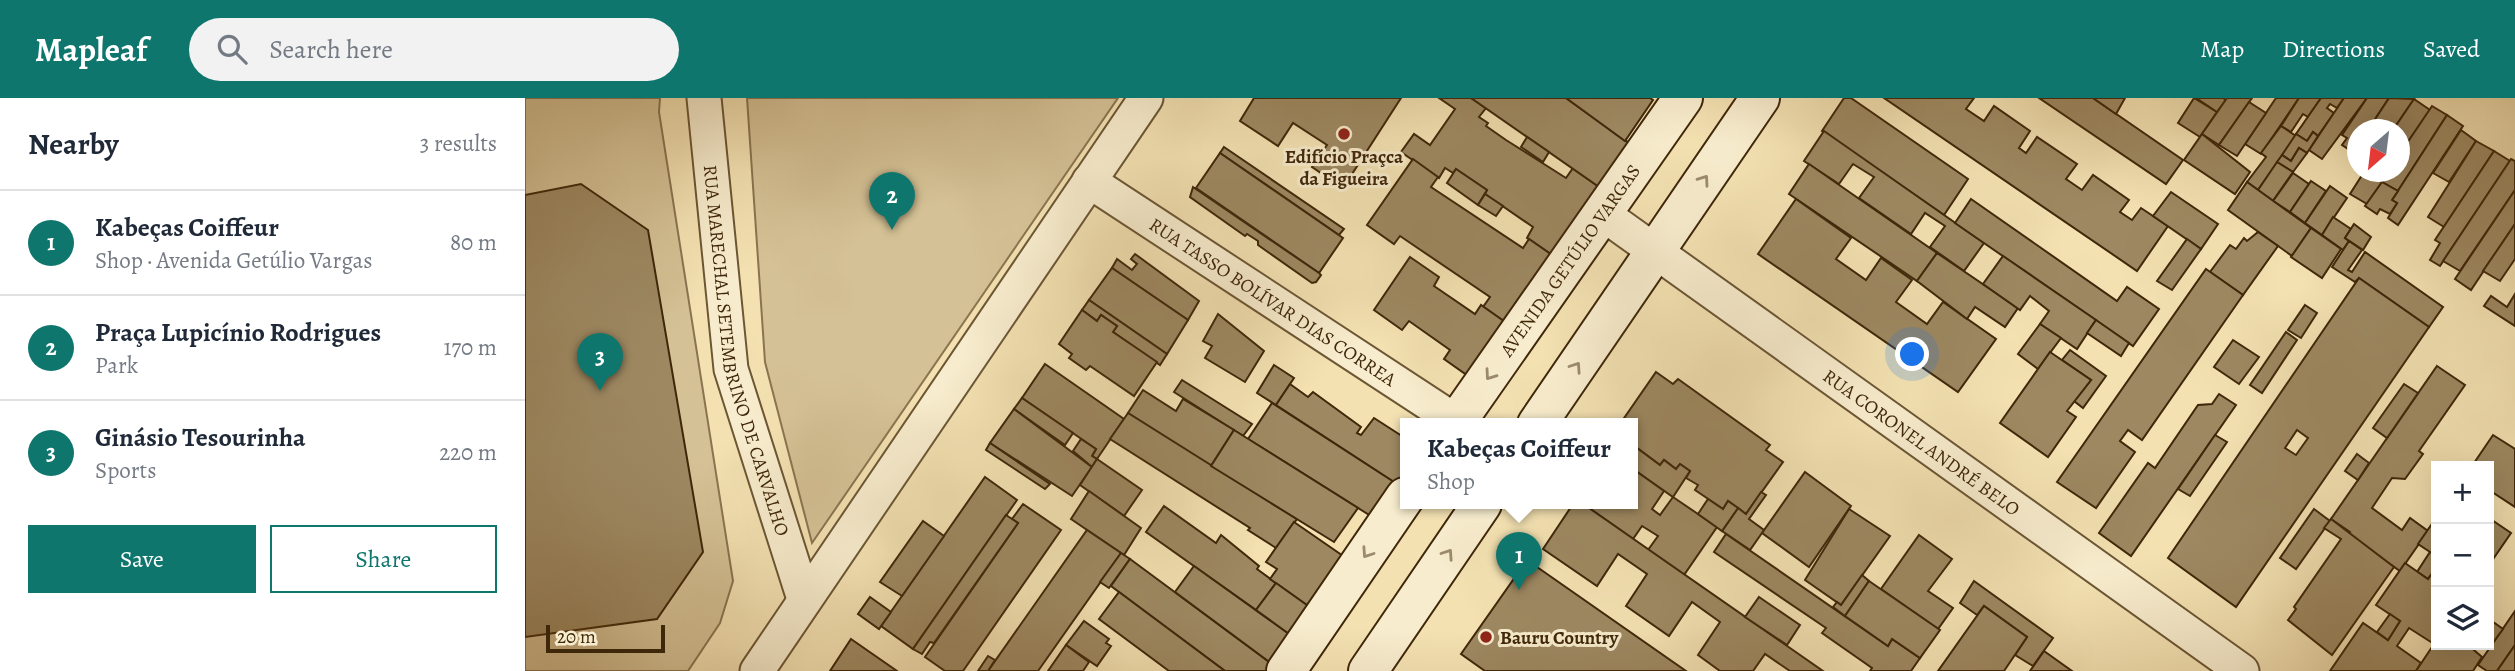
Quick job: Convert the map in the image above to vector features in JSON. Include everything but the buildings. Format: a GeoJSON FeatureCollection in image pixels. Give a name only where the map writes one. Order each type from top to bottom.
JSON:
{"type":"FeatureCollection","features":[{"type":"Feature","properties":{"kind":"main road","name":"AVENIDA GETÚLIO VARGAS"},"geometry":{"type":"LineString","coordinates":[[1460,418],[1683,98]]}},
{"type":"Feature","properties":{"kind":"main road"},"geometry":{"type":"LineString","coordinates":[[1541,418],[1761,98]]}},
{"type":"Feature","properties":{"kind":"main road"},"geometry":{"type":"LineString","coordinates":[[1286,671],[1400,504]]}},
{"type":"Feature","properties":{"kind":"main road"},"geometry":{"type":"LineString","coordinates":[[1368,671],[1479,509]]}},
{"type":"Feature","properties":{"kind":"street","name":"RUA MARECHAL SETEMBRINO DE CARVALHO"},"geometry":{"type":"LineString","coordinates":[[704,98],[731,369],[804,599]]}},
{"type":"Feature","properties":{"kind":"street"},"geometry":{"type":"LineString","coordinates":[[757,671],[1146,98]]}},
{"type":"Feature","properties":{"kind":"street","name":"RUA TASSO BOLÍVAR DIAS CORREA"},"geometry":{"type":"LineString","coordinates":[[1089,181],[1448,418]]}},
{"type":"Feature","properties":{"kind":"street","name":"RUA CORONEL ANDRÉ BELO"},"geometry":{"type":"LineString","coordinates":[[1603,214],[2242,671]]}},
{"type":"Feature","properties":{"kind":"shaded area"},"geometry":{"type":"Polygon","coordinates":[[[525,98],[660,98],[659,112],[733,581],[720,623],[688,671],[525,671],[525,98]]]}},
{"type":"Feature","properties":{"kind":"shaded area"},"geometry":{"type":"Polygon","coordinates":[[[747,98],[1118,98],[812,543],[765,362],[747,98]]]}},
{"type":"Feature","properties":{"kind":"place","name":"Edifício Praçca da Figueira"},"geometry":{"type":"Point","coordinates":[1344,134]}},
{"type":"Feature","properties":{"kind":"place","name":"Praça Lupicínio Rodrigues"},"geometry":{"type":"Point","coordinates":[892,230]}},
{"type":"Feature","properties":{"kind":"place","name":"Ginásio Tesourinha"},"geometry":{"type":"Point","coordinates":[600,391]}},
{"type":"Feature","properties":{"kind":"place","name":"Kabeças Coiffeur"},"geometry":{"type":"Point","coordinates":[1519,590]}},
{"type":"Feature","properties":{"kind":"place","name":"Bauru Country"},"geometry":{"type":"Point","coordinates":[1486,637]}}]}
